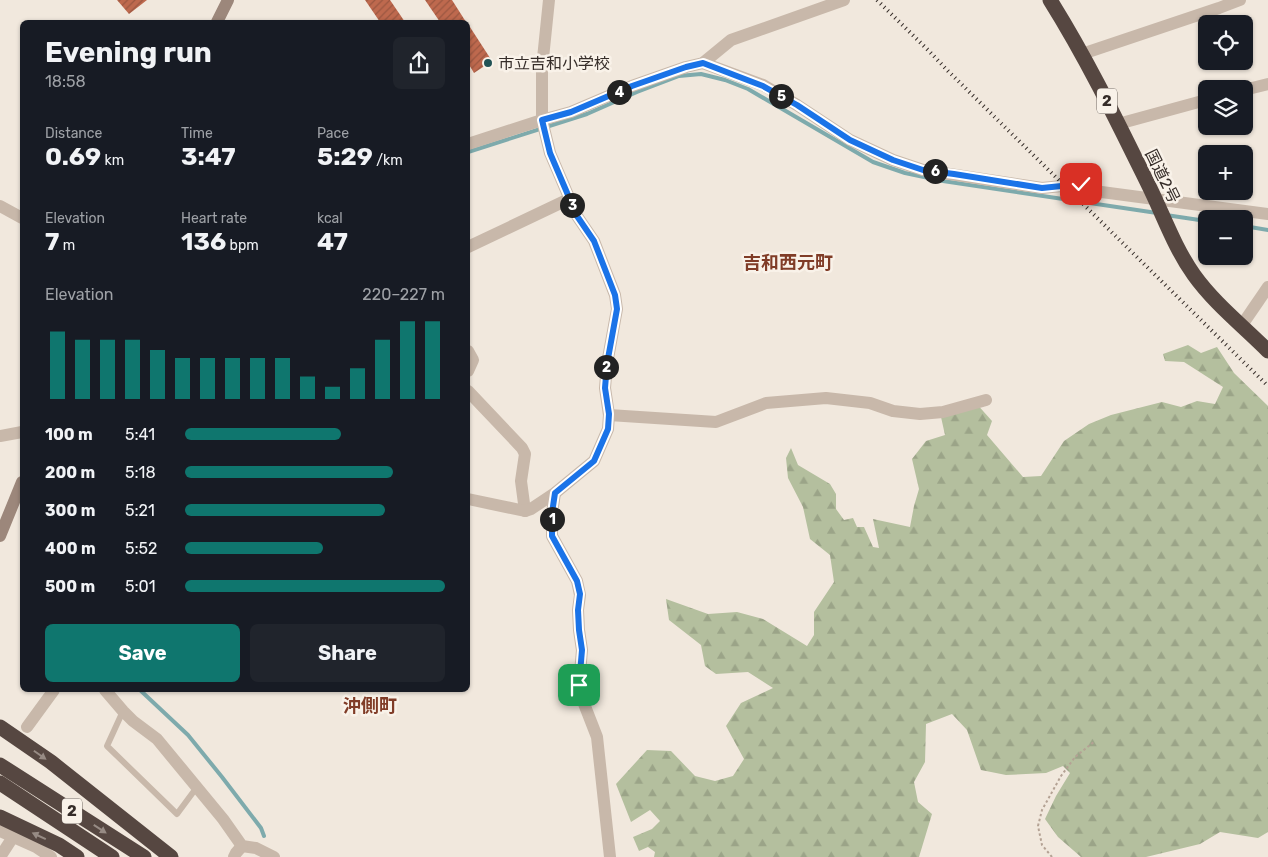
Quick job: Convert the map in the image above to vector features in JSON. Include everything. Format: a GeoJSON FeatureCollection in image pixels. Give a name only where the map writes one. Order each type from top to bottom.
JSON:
{"type":"FeatureCollection","features":[{"type":"Feature","properties":{"kind":"highway","name":"国道2号"},"geometry":{"type":"LineString","coordinates":[[1050,0],[1082,54],[1157,202],[1182,256],[1207,292],[1268,351]]}},
{"type":"Feature","properties":{"kind":"highway"},"geometry":{"type":"LineString","coordinates":[[0,727],[51,762],[171,857]]}},
{"type":"Feature","properties":{"kind":"highway","name":"2"},"geometry":{"type":"LineString","coordinates":[[0,765],[144,857]]}},
{"type":"Feature","properties":{"kind":"highway","name":"2"},"geometry":{"type":"LineString","coordinates":[[0,783],[112,857]]}},
{"type":"Feature","properties":{"kind":"highway"},"geometry":{"type":"LineString","coordinates":[[0,817],[59,845],[77,857]]}},
{"type":"Feature","properties":{"kind":"street"},"geometry":{"type":"LineString","coordinates":[[218,20],[228,0]]}},
{"type":"Feature","properties":{"kind":"street"},"geometry":{"type":"LineString","coordinates":[[470,499],[524,512],[531,509],[555,493],[594,461],[608,429],[609,414],[605,388],[607,364],[617,309],[615,295],[594,241],[577,216],[550,153],[542,120],[542,68],[549,0]]}},
{"type":"Feature","properties":{"kind":"street"},"geometry":{"type":"LineString","coordinates":[[470,143],[571,112],[632,86],[703,63],[731,40],[818,4],[844,0]]}},
{"type":"Feature","properties":{"kind":"street"},"geometry":{"type":"LineString","coordinates":[[1082,54],[1218,4],[1240,0]]}},
{"type":"Feature","properties":{"kind":"street"},"geometry":{"type":"LineString","coordinates":[[703,63],[763,86],[797,105],[850,140],[893,160],[923,170],[1042,188],[1081,184],[1094,191],[1157,202],[1268,214]]}},
{"type":"Feature","properties":{"kind":"street"},"geometry":{"type":"LineString","coordinates":[[1253,88],[1268,84]]}},
{"type":"Feature","properties":{"kind":"street"},"geometry":{"type":"LineString","coordinates":[[1118,124],[1198,102]]}},
{"type":"Feature","properties":{"kind":"street"},"geometry":{"type":"LineString","coordinates":[[470,246],[569,199]]}},
{"type":"Feature","properties":{"kind":"street"},"geometry":{"type":"LineString","coordinates":[[0,206],[20,217]]}},
{"type":"Feature","properties":{"kind":"street"},"geometry":{"type":"LineString","coordinates":[[1242,325],[1268,287]]}},
{"type":"Feature","properties":{"kind":"street"},"geometry":{"type":"LineString","coordinates":[[470,355],[474,360],[470,367]]}},
{"type":"Feature","properties":{"kind":"street"},"geometry":{"type":"LineString","coordinates":[[470,393],[522,448],[525,454],[521,481],[524,512]]}},
{"type":"Feature","properties":{"kind":"street"},"geometry":{"type":"LineString","coordinates":[[609,414],[716,422],[766,403],[826,398],[870,403],[893,411],[920,414],[943,412],[986,400]]}},
{"type":"Feature","properties":{"kind":"street"},"geometry":{"type":"LineString","coordinates":[[0,436],[20,432]]}},
{"type":"Feature","properties":{"kind":"street"},"geometry":{"type":"LineString","coordinates":[[0,536],[20,487]]}},
{"type":"Feature","properties":{"kind":"street"},"geometry":{"type":"LineString","coordinates":[[555,493],[552,513],[552,536],[577,581],[580,594],[578,610],[582,650],[579,685],[581,696],[597,737],[610,857]]}},
{"type":"Feature","properties":{"kind":"street"},"geometry":{"type":"LineString","coordinates":[[27,727],[53,692]]}},
{"type":"Feature","properties":{"kind":"street"},"geometry":{"type":"LineString","coordinates":[[107,692],[123,711],[157,739],[223,819],[242,846],[256,848],[274,857]]}},
{"type":"Feature","properties":{"kind":"street"},"geometry":{"type":"LineString","coordinates":[[0,831],[36,847],[51,857]]}},
{"type":"Feature","properties":{"kind":"street"},"geometry":{"type":"LineString","coordinates":[[0,857],[13,836]]}},
{"type":"Feature","properties":{"kind":"street"},"geometry":{"type":"LineString","coordinates":[[234,857],[242,846]]}},
{"type":"Feature","properties":{"kind":"lane"},"geometry":{"type":"LineString","coordinates":[[123,711],[108,746],[178,814],[197,787]]}},
{"type":"Feature","properties":{"kind":"path"},"geometry":{"type":"LineString","coordinates":[[1052,857],[1042,845],[1038,826],[1042,810],[1061,776],[1075,757],[1096,741]]}},
{"type":"Feature","properties":{"kind":"green space"},"geometry":{"type":"Polygon","coordinates":[[[1188,345],[1201,353],[1217,347],[1234,373],[1268,406],[1268,832],[1258,838],[1220,832],[1200,844],[1146,857],[1081,857],[1058,837],[1045,819],[1070,773],[1063,766],[1046,773],[1006,775],[981,770],[967,730],[952,714],[926,724],[925,762],[914,782],[918,802],[932,814],[919,857],[654,857],[655,852],[648,847],[639,851],[633,837],[652,829],[660,821],[650,810],[631,822],[616,784],[647,750],[671,751],[695,776],[715,781],[733,776],[744,759],[726,726],[741,703],[773,688],[748,672],[716,674],[705,666],[701,645],[669,620],[666,599],[708,614],[737,612],[763,619],[807,646],[814,635],[814,612],[834,582],[830,555],[810,539],[803,507],[788,478],[786,458],[791,448],[798,465],[830,484],[836,494],[836,509],[844,520],[853,518],[857,527],[864,527],[873,547],[879,548],[873,519],[910,527],[919,489],[912,459],[926,441],[945,435],[941,417],[975,402],[992,421],[987,435],[1023,477],[1041,476],[1064,441],[1089,424],[1111,415],[1162,402],[1181,407],[1197,401],[1215,404],[1223,387],[1184,362],[1165,361],[1163,354],[1188,345]]]}},
{"type":"Feature","properties":{"kind":"building"},"geometry":{"type":"Polygon","coordinates":[[[117,0],[147,0],[129,14],[117,0]]]}},
{"type":"Feature","properties":{"kind":"building"},"geometry":{"type":"Polygon","coordinates":[[[365,0],[390,0],[404,20],[379,20],[365,0]]]}},
{"type":"Feature","properties":{"kind":"building"},"geometry":{"type":"Polygon","coordinates":[[[425,0],[452,0],[465,20],[439,20],[425,0]]]}},
{"type":"Feature","properties":{"kind":"building"},"geometry":{"type":"Polygon","coordinates":[[[470,27],[492,61],[474,73],[470,66],[470,27]]]}},
{"type":"Feature","properties":{"kind":"waterway"},"geometry":{"type":"LineString","coordinates":[[470,151],[587,114],[679,76],[701,74],[725,80],[748,89],[873,162],[905,173],[943,181],[1157,213]]}},
{"type":"Feature","properties":{"kind":"waterway"},"geometry":{"type":"LineString","coordinates":[[1166,215],[1198,220]]}},
{"type":"Feature","properties":{"kind":"waterway"},"geometry":{"type":"LineString","coordinates":[[1253,228],[1268,230]]}},
{"type":"Feature","properties":{"kind":"waterway"},"geometry":{"type":"LineString","coordinates":[[142,692],[188,735],[261,828],[264,836]]}},
{"type":"Feature","properties":{"kind":"railway"},"geometry":{"type":"LineString","coordinates":[[877,0],[1268,386]]}},
{"type":"Feature","properties":{"kind":"place","name":"市立吉和小学校"},"geometry":{"type":"Point","coordinates":[488,63]}},
{"type":"Feature","properties":{"kind":"district","name":"吉和西元町"},"geometry":{"type":"Point","coordinates":[788,263]}},
{"type":"Feature","properties":{"kind":"district","name":"沖側町"},"geometry":{"type":"Point","coordinates":[370,706]}},
{"type":"Feature","properties":{"kind":"route"},"geometry":{"type":"LineString","coordinates":[[579,685],[582,650],[578,610],[580,594],[577,581],[552,536],[552,513],[555,493],[594,461],[608,429],[609,414],[605,388],[607,364],[617,309],[615,295],[594,241],[577,216],[550,153],[542,120],[571,112],[632,86],[703,63],[763,86],[797,105],[850,140],[893,160],[923,170],[1042,188],[1081,184]]}}]}
